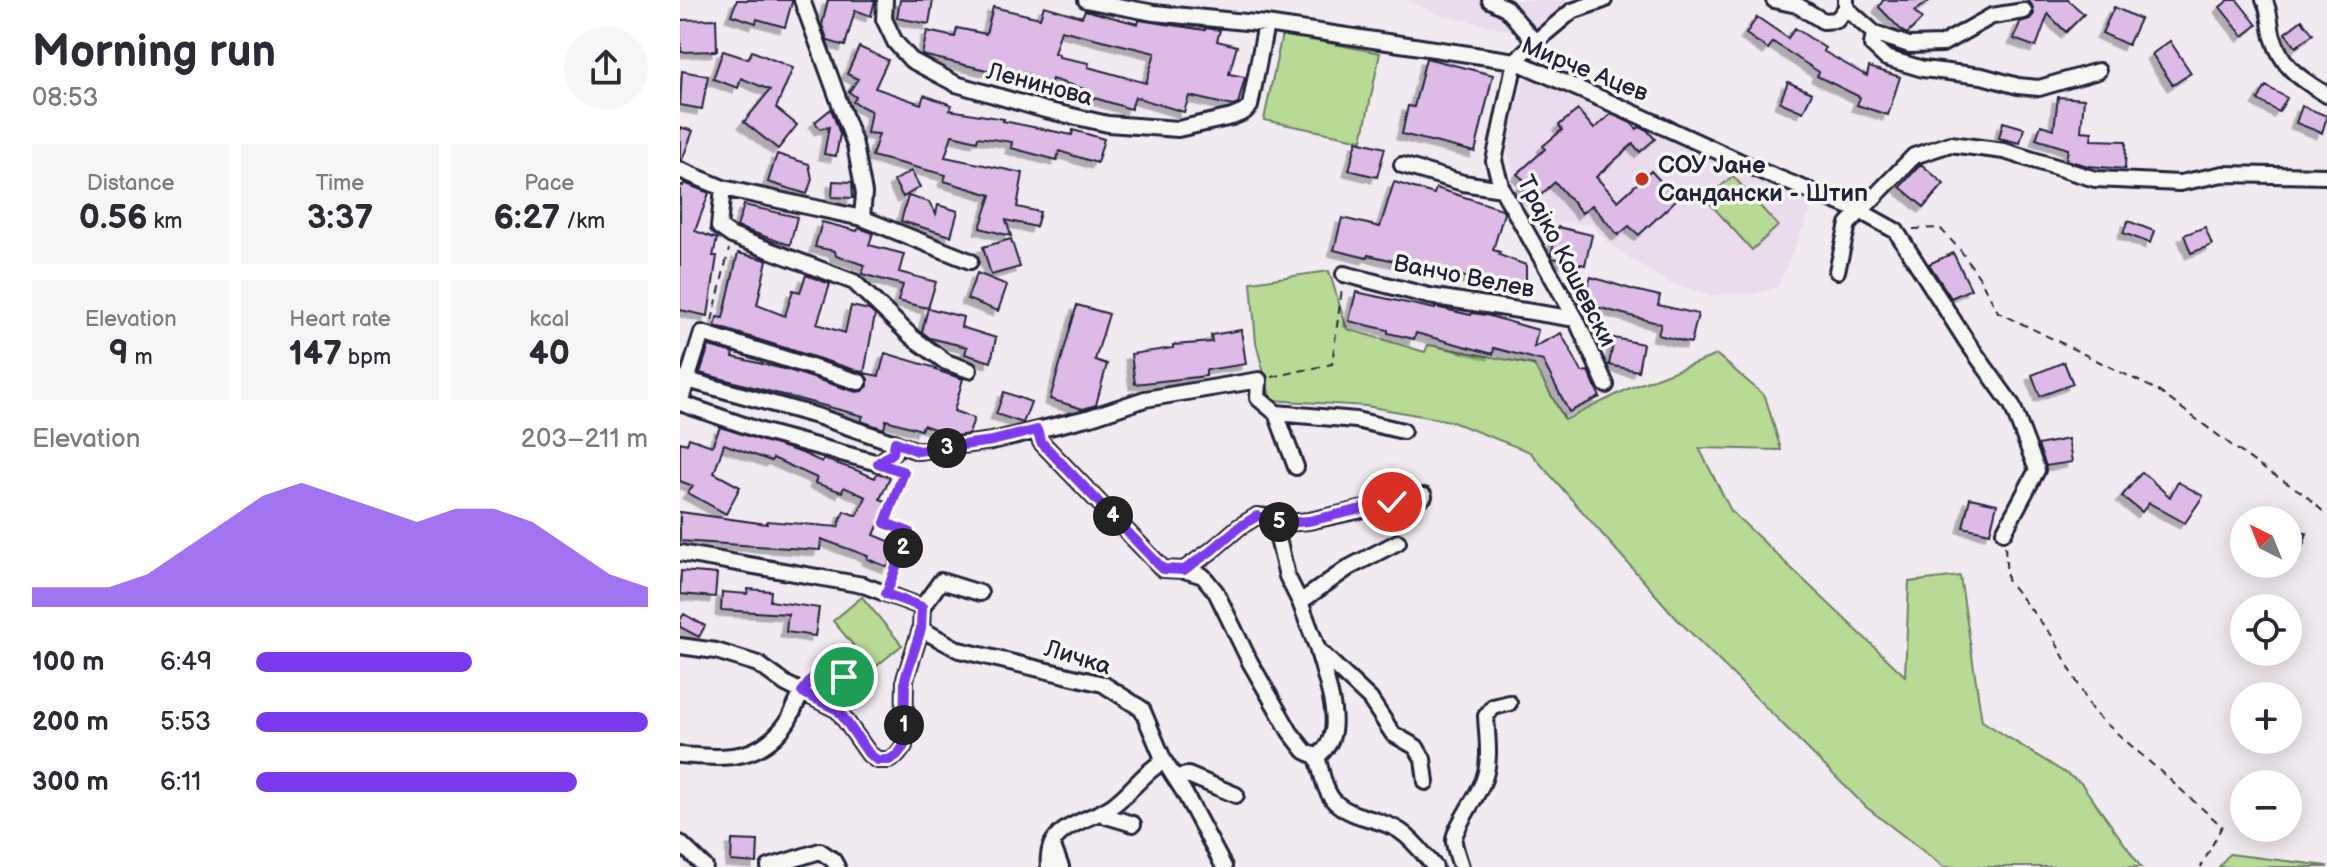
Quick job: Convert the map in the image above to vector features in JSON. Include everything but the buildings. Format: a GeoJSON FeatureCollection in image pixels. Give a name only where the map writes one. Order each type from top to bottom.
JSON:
{"type":"FeatureCollection","features":[{"type":"Feature","properties":{"kind":"street"},"geometry":{"type":"LineString","coordinates":[[802,0],[855,145],[864,193],[862,218]]}},
{"type":"Feature","properties":{"kind":"street","name":"Ленинова"},"geometry":{"type":"LineString","coordinates":[[885,0],[884,19],[895,42],[911,60],[956,84],[1045,110],[1108,124],[1178,129],[1232,117],[1250,106],[1266,24]]}},
{"type":"Feature","properties":{"kind":"street","name":"Мирче Ацев"},"geometry":{"type":"LineString","coordinates":[[1086,0],[1154,13],[1266,24],[1515,61],[1763,172],[1860,211],[1896,231]]}},
{"type":"Feature","properties":{"kind":"street"},"geometry":{"type":"LineString","coordinates":[[1490,0],[1506,8],[1535,42]]}},
{"type":"Feature","properties":{"kind":"street"},"geometry":{"type":"LineString","coordinates":[[1515,61],[1572,11],[1604,0]]}},
{"type":"Feature","properties":{"kind":"street"},"geometry":{"type":"LineString","coordinates":[[1774,0],[1797,5],[1823,21],[1837,20],[1846,4],[1874,33],[1909,45],[1942,44],[1992,16],[2024,11]]}},
{"type":"Feature","properties":{"kind":"street"},"geometry":{"type":"LineString","coordinates":[[1992,16],[2003,0]]}},
{"type":"Feature","properties":{"kind":"street"},"geometry":{"type":"LineString","coordinates":[[2264,0],[2269,8],[2273,36],[2291,72],[2327,95]]}},
{"type":"Feature","properties":{"kind":"street"},"geometry":{"type":"LineString","coordinates":[[1874,33],[1872,45],[1886,58],[1923,69],[1982,76],[2018,86],[2039,88],[2098,71]]}},
{"type":"Feature","properties":{"kind":"street","name":"Трајко Кошевски"},"geometry":{"type":"LineString","coordinates":[[1515,61],[1494,161],[1502,189],[1576,319],[1606,385]]}},
{"type":"Feature","properties":{"kind":"street"},"geometry":{"type":"LineString","coordinates":[[1837,271],[1848,224],[1914,156],[1950,144],[2004,151],[2095,179],[2180,183],[2223,174],[2327,176]]}},
{"type":"Feature","properties":{"kind":"street"},"geometry":{"type":"LineString","coordinates":[[1402,165],[1463,183],[1502,189]]}},
{"type":"Feature","properties":{"kind":"street"},"geometry":{"type":"LineString","coordinates":[[680,170],[723,188],[862,218],[970,261]]}},
{"type":"Feature","properties":{"kind":"street"},"geometry":{"type":"LineString","coordinates":[[723,188],[719,227],[732,236],[854,282],[913,338],[946,362],[969,370]]}},
{"type":"Feature","properties":{"kind":"street"},"geometry":{"type":"LineString","coordinates":[[1896,231],[1967,342],[2012,405],[2037,470],[2004,532]]}},
{"type":"Feature","properties":{"kind":"street","name":"Ванчо Велев"},"geometry":{"type":"LineString","coordinates":[[1344,274],[1429,296],[1576,319]]}},
{"type":"Feature","properties":{"kind":"street"},"geometry":{"type":"LineString","coordinates":[[859,382],[702,333],[684,380],[680,403],[764,432],[878,463],[893,453],[895,442]]}},
{"type":"Feature","properties":{"kind":"street"},"geometry":{"type":"LineString","coordinates":[[684,380],[749,396],[918,451],[992,441],[1091,417],[1145,399],[1259,380],[1258,398],[1276,413],[1296,467]]}},
{"type":"Feature","properties":{"kind":"street"},"geometry":{"type":"LineString","coordinates":[[1276,413],[1356,420],[1403,431]]}},
{"type":"Feature","properties":{"kind":"street"},"geometry":{"type":"LineString","coordinates":[[1037,430],[1041,442],[1163,569],[1184,570],[1203,576],[1216,592],[1250,662],[1290,732],[1305,751],[1317,757],[1326,789],[1336,803],[1359,816],[1399,830],[1415,843],[1435,867]]}},
{"type":"Feature","properties":{"kind":"street"},"geometry":{"type":"LineString","coordinates":[[1184,570],[1257,516],[1274,522],[1309,521],[1424,496]]}},
{"type":"Feature","properties":{"kind":"street"},"geometry":{"type":"LineString","coordinates":[[1274,522],[1287,576],[1318,650],[1333,715],[1333,732],[1328,747],[1317,757]]}},
{"type":"Feature","properties":{"kind":"street"},"geometry":{"type":"LineString","coordinates":[[1300,602],[1348,568],[1398,542]]}},
{"type":"Feature","properties":{"kind":"street"},"geometry":{"type":"LineString","coordinates":[[680,553],[863,585],[922,607]]}},
{"type":"Feature","properties":{"kind":"street"},"geometry":{"type":"LineString","coordinates":[[680,646],[716,651],[758,664],[838,710],[869,754],[877,760],[889,760],[904,746],[905,679],[921,629],[922,607],[941,581],[980,593]]}},
{"type":"Feature","properties":{"kind":"street","name":"Личка"},"geometry":{"type":"LineString","coordinates":[[921,629],[959,650],[1103,684],[1142,709],[1164,761],[1224,867]]}},
{"type":"Feature","properties":{"kind":"street"},"geometry":{"type":"LineString","coordinates":[[1318,650],[1370,699],[1393,734],[1416,747],[1423,759],[1426,782]]}},
{"type":"Feature","properties":{"kind":"street"},"geometry":{"type":"LineString","coordinates":[[680,755],[727,758],[749,754],[769,741],[787,722],[802,692]]}},
{"type":"Feature","properties":{"kind":"street"},"geometry":{"type":"LineString","coordinates":[[1461,867],[1454,833],[1484,781],[1489,762],[1486,716],[1493,707],[1509,703]]}},
{"type":"Feature","properties":{"kind":"street"},"geometry":{"type":"LineString","coordinates":[[1049,867],[1052,843],[1069,827],[1116,803],[1152,767],[1164,761]]}},
{"type":"Feature","properties":{"kind":"street"},"geometry":{"type":"LineString","coordinates":[[1175,777],[1188,775],[1236,795]]}},
{"type":"Feature","properties":{"kind":"street"},"geometry":{"type":"LineString","coordinates":[[1101,812],[1133,824]]}},
{"type":"Feature","properties":{"kind":"street"},"geometry":{"type":"LineString","coordinates":[[680,843],[705,867]]}},
{"type":"Feature","properties":{"kind":"street"},"geometry":{"type":"LineString","coordinates":[[1052,843],[1061,867]]}},
{"type":"Feature","properties":{"kind":"street"},"geometry":{"type":"LineString","coordinates":[[769,867],[820,851],[837,867]]}},
{"type":"Feature","properties":{"kind":"path"},"geometry":{"type":"LineString","coordinates":[[1896,231],[1940,228],[1979,277],[1998,312],[2157,390],[2261,467],[2303,493],[2327,515]]}},
{"type":"Feature","properties":{"kind":"path"},"geometry":{"type":"LineString","coordinates":[[709,336],[732,236]]}},
{"type":"Feature","properties":{"kind":"path"},"geometry":{"type":"LineString","coordinates":[[1259,380],[1332,364],[1344,274]]}},
{"type":"Feature","properties":{"kind":"path"},"geometry":{"type":"LineString","coordinates":[[878,463],[904,472],[885,523],[909,532],[886,594]]}},
{"type":"Feature","properties":{"kind":"path"},"geometry":{"type":"LineString","coordinates":[[2004,532],[2007,580],[2053,637],[2093,712],[2222,826],[2201,867]]}},
{"type":"Feature","properties":{"kind":"path"},"geometry":{"type":"LineString","coordinates":[[802,692],[814,676],[844,677],[835,658],[853,645]]}},
{"type":"Feature","properties":{"kind":"shaded area"},"geometry":{"type":"Polygon","coordinates":[[[1405,0],[1591,0],[1527,34],[1443,16],[1405,0]]]}},
{"type":"Feature","properties":{"kind":"shaded area","name":"СОУ Јане Сандански - Штип"},"geometry":{"type":"Polygon","coordinates":[[[1527,70],[1803,194],[1813,204],[1778,287],[1754,294],[1711,295],[1667,282],[1610,245],[1591,224],[1566,222],[1537,229],[1516,187],[1508,152],[1512,121],[1527,70]]]}},
{"type":"Feature","properties":{"kind":"green space"},"geometry":{"type":"Polygon","coordinates":[[[1282,34],[1380,53],[1362,140],[1264,120],[1282,34]]]}},
{"type":"Feature","properties":{"kind":"green space"},"geometry":{"type":"Polygon","coordinates":[[[1733,176],[1778,226],[1752,250],[1706,199],[1733,176]]]}},
{"type":"Feature","properties":{"kind":"green space"},"geometry":{"type":"Polygon","coordinates":[[[1329,271],[1347,329],[1425,352],[1428,345],[1534,365],[1565,420],[1630,388],[1717,355],[1765,396],[1781,450],[1699,448],[1731,511],[1905,676],[1909,582],[1960,576],[1982,721],[2081,783],[2141,867],[1944,867],[1866,807],[1677,619],[1530,452],[1450,421],[1366,406],[1271,400],[1256,343],[1251,282],[1329,271]]]}},
{"type":"Feature","properties":{"kind":"green space"},"geometry":{"type":"Polygon","coordinates":[[[862,597],[902,645],[873,669],[833,621],[862,597]]]}},
{"type":"Feature","properties":{"kind":"green space"},"geometry":{"type":"Polygon","coordinates":[[[2229,854],[2327,866],[2327,867],[2219,867],[2229,854]]]}},
{"type":"Feature","properties":{"kind":"place","name":"СОУ Јане Сандански - Штип"},"geometry":{"type":"Point","coordinates":[1642,179]}},
{"type":"Feature","properties":{"kind":"route"},"geometry":{"type":"LineString","coordinates":[[844,677],[814,676],[802,692],[838,710],[869,754],[877,760],[889,760],[904,746],[905,679],[921,629],[922,607],[886,594],[909,532],[885,523],[904,472],[878,463],[893,453],[895,442],[918,451],[944,449],[1037,430],[1041,442],[1163,569],[1184,570],[1257,516],[1274,522],[1309,521],[1392,502]]}}]}
